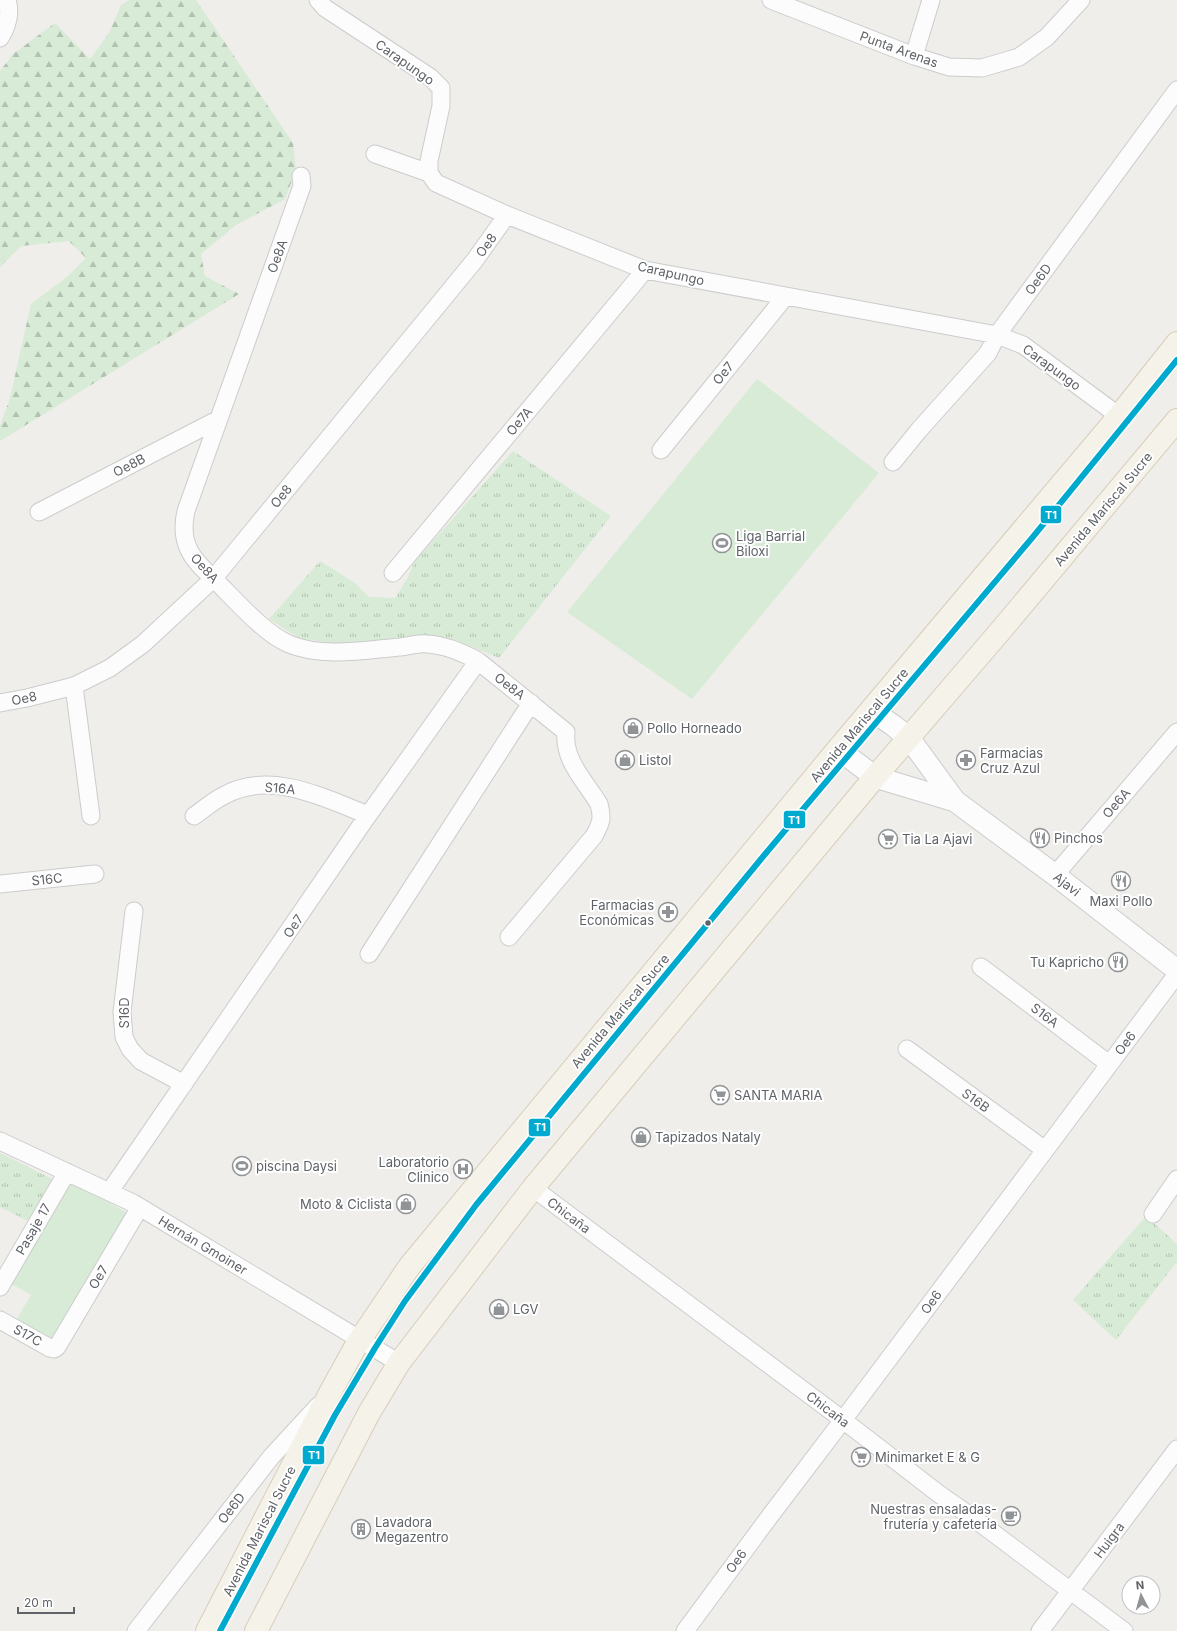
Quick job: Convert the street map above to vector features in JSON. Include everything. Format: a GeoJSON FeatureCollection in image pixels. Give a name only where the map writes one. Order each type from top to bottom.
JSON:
{"type":"FeatureCollection","features":[{"type":"Feature","properties":{"kind":"main road","name":"Avenida Mariscal Sucre"},"geometry":{"type":"LineString","coordinates":[[207,1631],[331,1391],[360,1339],[408,1267],[838,749],[1119,416],[1177,343]]}},
{"type":"Feature","properties":{"kind":"main road","name":"Avenida Mariscal Sucre"},"geometry":{"type":"LineString","coordinates":[[256,1631],[369,1413],[399,1363],[533,1188],[875,777],[1074,544],[1177,420]]}},
{"type":"Feature","properties":{"kind":"street"},"geometry":{"type":"LineString","coordinates":[[0,38],[8,20],[7,0]]}},
{"type":"Feature","properties":{"kind":"street","name":"Carapungo"},"geometry":{"type":"LineString","coordinates":[[318,0],[325,8],[430,77],[441,88],[441,106],[429,161],[429,173],[436,183],[507,215],[645,270],[997,335],[1023,345],[1119,416]]}},
{"type":"Feature","properties":{"kind":"street"},"geometry":{"type":"LineString","coordinates":[[914,56],[931,0]]}},
{"type":"Feature","properties":{"kind":"street","name":"Punta Arenas"},"geometry":{"type":"LineString","coordinates":[[776,1],[914,56],[949,66],[982,68],[1019,57],[1047,37],[1081,0]]}},
{"type":"Feature","properties":{"kind":"street","name":"Oe6D"},"geometry":{"type":"LineString","coordinates":[[893,462],[919,430],[988,353],[997,335],[1177,90]]}},
{"type":"Feature","properties":{"kind":"street"},"geometry":{"type":"LineString","coordinates":[[375,154],[429,173]]}},
{"type":"Feature","properties":{"kind":"street","name":"Oe8A"},"geometry":{"type":"LineString","coordinates":[[301,176],[302,186],[184,520],[184,539],[188,550],[213,579],[270,633],[289,644],[313,650],[344,653],[426,644],[445,646],[478,661],[566,732],[568,755],[599,804],[601,822],[594,836],[509,937]]}},
{"type":"Feature","properties":{"kind":"street","name":"Oe8"},"geometry":{"type":"LineString","coordinates":[[0,703],[74,686],[110,668],[143,644],[213,579],[475,260],[507,215]]}},
{"type":"Feature","properties":{"kind":"street","name":"Oe7A"},"geometry":{"type":"LineString","coordinates":[[393,573],[645,270]]}},
{"type":"Feature","properties":{"kind":"street","name":"Oe7"},"geometry":{"type":"LineString","coordinates":[[660,450],[785,297]]}},
{"type":"Feature","properties":{"kind":"street","name":"Oe8B"},"geometry":{"type":"LineString","coordinates":[[39,512],[219,419]]}},
{"type":"Feature","properties":{"kind":"street","name":"Oe7"},"geometry":{"type":"LineString","coordinates":[[110,1191],[368,815],[478,661]]}},
{"type":"Feature","properties":{"kind":"street"},"geometry":{"type":"LineString","coordinates":[[74,686],[91,816]]}},
{"type":"Feature","properties":{"kind":"street"},"geometry":{"type":"LineString","coordinates":[[369,954],[531,703]]}},
{"type":"Feature","properties":{"kind":"street","name":"Ajavi"},"geometry":{"type":"LineString","coordinates":[[871,710],[909,738],[955,801],[1055,875],[1177,970]]}},
{"type":"Feature","properties":{"kind":"street","name":"Oe6A"},"geometry":{"type":"LineString","coordinates":[[1055,875],[1177,732]]}},
{"type":"Feature","properties":{"kind":"street","name":"Ajavi"},"geometry":{"type":"LineString","coordinates":[[838,749],[875,777],[955,801]]}},
{"type":"Feature","properties":{"kind":"street","name":"S16A"},"geometry":{"type":"LineString","coordinates":[[194,816],[225,794],[247,787],[273,785],[299,789],[368,815]]}},
{"type":"Feature","properties":{"kind":"street","name":"S16C"},"geometry":{"type":"LineString","coordinates":[[0,884],[95,874]]}},
{"type":"Feature","properties":{"kind":"street","name":"S16D"},"geometry":{"type":"LineString","coordinates":[[134,911],[122,1012],[124,1037],[130,1049],[140,1061],[184,1084]]}},
{"type":"Feature","properties":{"kind":"street","name":"S16A"},"geometry":{"type":"LineString","coordinates":[[981,967],[1109,1064]]}},
{"type":"Feature","properties":{"kind":"street","name":"Oe6"},"geometry":{"type":"LineString","coordinates":[[685,1631],[1177,974]]}},
{"type":"Feature","properties":{"kind":"street","name":"S16B"},"geometry":{"type":"LineString","coordinates":[[907,1049],[1045,1150]]}},
{"type":"Feature","properties":{"kind":"street","name":"Hernán Gmoiner"},"geometry":{"type":"LineString","coordinates":[[0,1141],[110,1191],[140,1207],[399,1363]]}},
{"type":"Feature","properties":{"kind":"street","name":"Pasaje 17"},"geometry":{"type":"LineString","coordinates":[[0,1287],[67,1172]]}},
{"type":"Feature","properties":{"kind":"street"},"geometry":{"type":"LineString","coordinates":[[1153,1214],[1177,1179]]}},
{"type":"Feature","properties":{"kind":"street","name":"Chicaña"},"geometry":{"type":"LineString","coordinates":[[533,1188],[843,1420],[939,1494],[1124,1631]]}},
{"type":"Feature","properties":{"kind":"street","name":"Oe7"},"geometry":{"type":"LineString","coordinates":[[56,1347],[140,1207]]}},
{"type":"Feature","properties":{"kind":"street","name":"S17C"},"geometry":{"type":"LineString","coordinates":[[0,1320],[50,1348],[54,1349],[56,1347]]}},
{"type":"Feature","properties":{"kind":"street","name":"Oe6D"},"geometry":{"type":"LineString","coordinates":[[136,1631],[271,1457],[331,1391]]}},
{"type":"Feature","properties":{"kind":"street","name":"Huigra"},"geometry":{"type":"LineString","coordinates":[[1040,1631],[1177,1449]]}},
{"type":"Feature","properties":{"kind":"green space"},"geometry":{"type":"Polygon","coordinates":[[[129,0],[196,0],[293,143],[296,170],[285,199],[236,225],[201,254],[205,276],[239,294],[0,441],[0,426],[10,398],[31,304],[67,277],[86,258],[69,241],[21,246],[0,267],[0,71],[13,54],[55,23],[90,59],[109,33],[121,5],[129,0]]]}},
{"type":"Feature","properties":{"kind":"green space","name":"Liga Barrial Biloxi"},"geometry":{"type":"Polygon","coordinates":[[[757,379],[879,473],[692,699],[567,612],[757,379]]]}},
{"type":"Feature","properties":{"kind":"green space"},"geometry":{"type":"Polygon","coordinates":[[[513,451],[611,516],[499,658],[456,640],[434,636],[364,644],[330,643],[299,638],[269,619],[320,561],[355,583],[369,597],[395,598],[408,577],[415,561],[513,451]]]}},
{"type":"Feature","properties":{"kind":"green space"},"geometry":{"type":"Polygon","coordinates":[[[0,1153],[52,1179],[30,1222],[0,1207],[0,1153]]]}},
{"type":"Feature","properties":{"kind":"green space"},"geometry":{"type":"Polygon","coordinates":[[[70,1180],[129,1214],[52,1346],[14,1324],[31,1295],[10,1283],[70,1180]]]}},
{"type":"Feature","properties":{"kind":"green space"},"geometry":{"type":"Polygon","coordinates":[[[1146,1216],[1177,1244],[1177,1262],[1116,1340],[1073,1300],[1146,1216]]]}},
{"type":"Feature","properties":{"kind":"transit line","name":"T1"},"geometry":{"type":"LineString","coordinates":[[220,1631],[335,1415],[375,1348],[405,1301],[476,1205],[766,853],[1032,538],[1177,360]]}},
{"type":"Feature","properties":{"kind":"place","name":"Liga Barrial Biloxi"},"geometry":{"type":"Point","coordinates":[722,543]}},
{"type":"Feature","properties":{"kind":"place","name":"Pollo Horneado"},"geometry":{"type":"Point","coordinates":[633,728]}},
{"type":"Feature","properties":{"kind":"place","name":"Listol"},"geometry":{"type":"Point","coordinates":[625,760]}},
{"type":"Feature","properties":{"kind":"place","name":"Farmacias Cruz Azul"},"geometry":{"type":"Point","coordinates":[966,760]}},
{"type":"Feature","properties":{"kind":"place","name":"Pinchos"},"geometry":{"type":"Point","coordinates":[1040,838]}},
{"type":"Feature","properties":{"kind":"place","name":"Tia La Ajavi"},"geometry":{"type":"Point","coordinates":[888,839]}},
{"type":"Feature","properties":{"kind":"place","name":"Maxi Pollo"},"geometry":{"type":"Point","coordinates":[1121,881]}},
{"type":"Feature","properties":{"kind":"place","name":"Farmacias Económicas"},"geometry":{"type":"Point","coordinates":[668,912]}},
{"type":"Feature","properties":{"kind":"place","name":"Tu Kapricho"},"geometry":{"type":"Point","coordinates":[1118,962]}},
{"type":"Feature","properties":{"kind":"place","name":"SANTA MARIA"},"geometry":{"type":"Point","coordinates":[720,1095]}},
{"type":"Feature","properties":{"kind":"place","name":"Tapizados Nataly"},"geometry":{"type":"Point","coordinates":[641,1137]}},
{"type":"Feature","properties":{"kind":"place","name":"piscina Daysi"},"geometry":{"type":"Point","coordinates":[242,1166]}},
{"type":"Feature","properties":{"kind":"place","name":"Laboratorio Clinico"},"geometry":{"type":"Point","coordinates":[463,1169]}},
{"type":"Feature","properties":{"kind":"place","name":"Moto & Ciclista"},"geometry":{"type":"Point","coordinates":[406,1204]}},
{"type":"Feature","properties":{"kind":"place","name":"LGV"},"geometry":{"type":"Point","coordinates":[499,1309]}},
{"type":"Feature","properties":{"kind":"place","name":"Minimarket E & G"},"geometry":{"type":"Point","coordinates":[861,1457]}},
{"type":"Feature","properties":{"kind":"place","name":"Nuestras ensaladas- frutería y cafetería"},"geometry":{"type":"Point","coordinates":[1011,1516]}},
{"type":"Feature","properties":{"kind":"place","name":"Lavadora Megazentro"},"geometry":{"type":"Point","coordinates":[361,1529]}}]}
